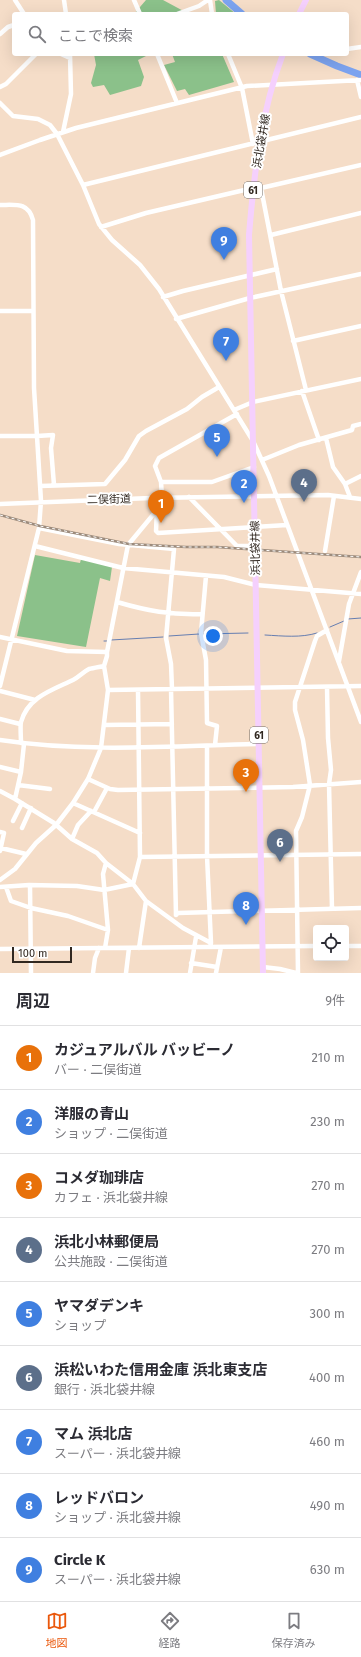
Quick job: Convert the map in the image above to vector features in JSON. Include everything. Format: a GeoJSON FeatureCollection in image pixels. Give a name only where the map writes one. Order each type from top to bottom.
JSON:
{"type":"FeatureCollection","features":[{"type":"Feature","properties":{"kind":"main road"},"geometry":{"type":"LineString","coordinates":[[300,12],[306,0]]}},
{"type":"Feature","properties":{"kind":"main road","name":"浜北袋井線"},"geometry":{"type":"LineString","coordinates":[[263,970],[249,235],[254,187],[256,143],[281,56]]}},
{"type":"Feature","properties":{"kind":"street"},"geometry":{"type":"LineString","coordinates":[[15,0],[23,12]]}},
{"type":"Feature","properties":{"kind":"street"},"geometry":{"type":"LineString","coordinates":[[64,0],[66,12]]}},
{"type":"Feature","properties":{"kind":"street"},"geometry":{"type":"LineString","coordinates":[[134,0],[139,12]]}},
{"type":"Feature","properties":{"kind":"street"},"geometry":{"type":"LineString","coordinates":[[182,12],[199,6],[209,0],[212,12]]}},
{"type":"Feature","properties":{"kind":"street"},"geometry":{"type":"LineString","coordinates":[[0,34],[12,26]]}},
{"type":"Feature","properties":{"kind":"street"},"geometry":{"type":"LineString","coordinates":[[349,49],[361,47]]}},
{"type":"Feature","properties":{"kind":"street"},"geometry":{"type":"LineString","coordinates":[[0,87],[6,84],[34,56]]}},
{"type":"Feature","properties":{"kind":"street"},"geometry":{"type":"LineString","coordinates":[[64,132],[71,94],[70,56]]}},
{"type":"Feature","properties":{"kind":"street"},"geometry":{"type":"LineString","coordinates":[[158,56],[177,103]]}},
{"type":"Feature","properties":{"kind":"street"},"geometry":{"type":"LineString","coordinates":[[229,56],[242,88],[256,143]]}},
{"type":"Feature","properties":{"kind":"street"},"geometry":{"type":"LineString","coordinates":[[0,155],[64,132],[247,86],[359,80],[361,97]]}},
{"type":"Feature","properties":{"kind":"street"},"geometry":{"type":"LineString","coordinates":[[0,103],[13,116],[38,119],[50,125],[57,134],[83,184],[100,227],[112,240],[140,264],[163,297],[254,441],[361,722]]}},
{"type":"Feature","properties":{"kind":"street"},"geometry":{"type":"LineString","coordinates":[[83,184],[361,117]]}},
{"type":"Feature","properties":{"kind":"street"},"geometry":{"type":"LineString","coordinates":[[100,227],[146,213],[254,187],[261,188],[361,165]]}},
{"type":"Feature","properties":{"kind":"street"},"geometry":{"type":"LineString","coordinates":[[261,188],[281,291],[304,391],[319,440]]}},
{"type":"Feature","properties":{"kind":"street"},"geometry":{"type":"LineString","coordinates":[[0,205],[22,206],[28,210],[31,215],[33,234],[34,388],[41,501],[39,528],[0,686]]}},
{"type":"Feature","properties":{"kind":"street"},"geometry":{"type":"LineString","coordinates":[[271,235],[361,212]]}},
{"type":"Feature","properties":{"kind":"street"},"geometry":{"type":"LineString","coordinates":[[163,297],[277,269]]}},
{"type":"Feature","properties":{"kind":"street"},"geometry":{"type":"LineString","coordinates":[[176,319],[250,298],[361,274]]}},
{"type":"Feature","properties":{"kind":"street"},"geometry":{"type":"LineString","coordinates":[[0,311],[34,311]]}},
{"type":"Feature","properties":{"kind":"street"},"geometry":{"type":"LineString","coordinates":[[293,341],[361,326]]}},
{"type":"Feature","properties":{"kind":"street"},"geometry":{"type":"LineString","coordinates":[[287,525],[158,533],[156,531],[157,510],[160,498],[161,482],[155,466],[160,458],[253,402],[361,378]]}},
{"type":"Feature","properties":{"kind":"street"},"geometry":{"type":"LineString","coordinates":[[40,486],[105,484],[125,460],[139,436],[146,430],[187,409],[202,397],[219,387]]}},
{"type":"Feature","properties":{"kind":"street"},"geometry":{"type":"LineString","coordinates":[[262,460],[283,451],[352,430],[353,426],[361,424]]}},
{"type":"Feature","properties":{"kind":"street"},"geometry":{"type":"LineString","coordinates":[[0,436],[53,435],[51,448],[54,485]]}},
{"type":"Feature","properties":{"kind":"street"},"geometry":{"type":"LineString","coordinates":[[326,438],[333,467],[345,484],[350,497]]}},
{"type":"Feature","properties":{"kind":"street"},"geometry":{"type":"LineString","coordinates":[[161,482],[212,482],[254,466]]}},
{"type":"Feature","properties":{"kind":"street"},"geometry":{"type":"LineString","coordinates":[[345,484],[361,476]]}},
{"type":"Feature","properties":{"kind":"street","name":"二俣街道"},"geometry":{"type":"LineString","coordinates":[[0,504],[41,501],[254,496],[334,496],[361,499]]}},
{"type":"Feature","properties":{"kind":"street"},"geometry":{"type":"LineString","coordinates":[[325,551],[334,496]]}},
{"type":"Feature","properties":{"kind":"street"},"geometry":{"type":"LineString","coordinates":[[189,497],[238,546],[255,546]]}},
{"type":"Feature","properties":{"kind":"street"},"geometry":{"type":"LineString","coordinates":[[0,880],[15,869],[26,854],[56,825],[73,803],[88,779],[101,748],[108,690],[104,666],[128,545],[157,510]]}},
{"type":"Feature","properties":{"kind":"street"},"geometry":{"type":"LineString","coordinates":[[39,528],[128,545],[174,548],[166,637],[171,664],[172,689],[176,914],[173,920]]}},
{"type":"Feature","properties":{"kind":"street"},"geometry":{"type":"LineString","coordinates":[[35,546],[123,568],[224,577],[256,585],[361,594]]}},
{"type":"Feature","properties":{"kind":"street"},"geometry":{"type":"LineString","coordinates":[[339,663],[347,613],[352,594],[361,572]]}},
{"type":"Feature","properties":{"kind":"street"},"geometry":{"type":"LineString","coordinates":[[206,576],[201,634],[206,660],[207,723],[217,726],[216,745]]}},
{"type":"Feature","properties":{"kind":"street"},"geometry":{"type":"LineString","coordinates":[[116,602],[150,612],[176,615],[202,614]]}},
{"type":"Feature","properties":{"kind":"street"},"geometry":{"type":"LineString","coordinates":[[263,970],[280,969],[297,973],[296,831],[302,817],[310,785],[304,747],[295,710],[295,702],[298,688],[315,640],[317,636],[327,630]]}},
{"type":"Feature","properties":{"kind":"street"},"geometry":{"type":"LineString","coordinates":[[0,637],[67,651],[107,652]]}},
{"type":"Feature","properties":{"kind":"street"},"geometry":{"type":"LineString","coordinates":[[15,799],[21,772],[23,744],[20,724],[25,713],[35,700],[44,693],[75,679],[88,670],[104,666]]}},
{"type":"Feature","properties":{"kind":"street"},"geometry":{"type":"LineString","coordinates":[[108,690],[361,686]]}},
{"type":"Feature","properties":{"kind":"street"},"geometry":{"type":"LineString","coordinates":[[327,687],[328,738],[331,770],[329,784],[332,909]]}},
{"type":"Feature","properties":{"kind":"street"},"geometry":{"type":"LineString","coordinates":[[133,884],[140,857],[138,690]]}},
{"type":"Feature","properties":{"kind":"street"},"geometry":{"type":"LineString","coordinates":[[0,691],[35,700]]}},
{"type":"Feature","properties":{"kind":"street"},"geometry":{"type":"LineString","coordinates":[[0,718],[20,724]]}},
{"type":"Feature","properties":{"kind":"street"},"geometry":{"type":"LineString","coordinates":[[104,725],[172,724]]}},
{"type":"Feature","properties":{"kind":"street"},"geometry":{"type":"LineString","coordinates":[[0,740],[23,744],[101,748],[259,744]]}},
{"type":"Feature","properties":{"kind":"street"},"geometry":{"type":"LineString","coordinates":[[207,746],[207,856],[210,945]]}},
{"type":"Feature","properties":{"kind":"street"},"geometry":{"type":"LineString","coordinates":[[0,766],[21,772]]}},
{"type":"Feature","properties":{"kind":"street"},"geometry":{"type":"LineString","coordinates":[[88,779],[113,790],[259,787],[361,782]]}},
{"type":"Feature","properties":{"kind":"street"},"geometry":{"type":"LineString","coordinates":[[18,785],[50,789]]}},
{"type":"Feature","properties":{"kind":"street"},"geometry":{"type":"LineString","coordinates":[[72,838],[78,826],[92,812],[108,788]]}},
{"type":"Feature","properties":{"kind":"street"},"geometry":{"type":"LineString","coordinates":[[0,791],[31,808],[97,854],[133,884],[146,901],[210,945],[221,947],[313,946]]}},
{"type":"Feature","properties":{"kind":"street"},"geometry":{"type":"LineString","coordinates":[[13,822],[22,803]]}},
{"type":"Feature","properties":{"kind":"street"},"geometry":{"type":"LineString","coordinates":[[73,803],[140,833]]}},
{"type":"Feature","properties":{"kind":"street"},"geometry":{"type":"LineString","coordinates":[[22,828],[31,808]]}},
{"type":"Feature","properties":{"kind":"street"},"geometry":{"type":"LineString","coordinates":[[0,832],[4,833],[0,849],[26,854]]}},
{"type":"Feature","properties":{"kind":"street"},"geometry":{"type":"LineString","coordinates":[[140,857],[361,854]]}},
{"type":"Feature","properties":{"kind":"street"},"geometry":{"type":"LineString","coordinates":[[105,948],[108,930],[103,874],[106,863]]}},
{"type":"Feature","properties":{"kind":"street"},"geometry":{"type":"LineString","coordinates":[[0,887],[77,886],[104,890],[133,884]]}},
{"type":"Feature","properties":{"kind":"street"},"geometry":{"type":"LineString","coordinates":[[30,886],[31,973]]}},
{"type":"Feature","properties":{"kind":"street"},"geometry":{"type":"LineString","coordinates":[[6,888],[11,901],[31,908],[68,916],[108,930]]}},
{"type":"Feature","properties":{"kind":"street"},"geometry":{"type":"LineString","coordinates":[[139,948],[146,901]]}},
{"type":"Feature","properties":{"kind":"street"},"geometry":{"type":"LineString","coordinates":[[176,914],[361,908]]}},
{"type":"Feature","properties":{"kind":"street"},"geometry":{"type":"LineString","coordinates":[[190,973],[196,936]]}},
{"type":"Feature","properties":{"kind":"street"},"geometry":{"type":"LineString","coordinates":[[0,949],[194,949],[210,945]]}},
{"type":"Feature","properties":{"kind":"street"},"geometry":{"type":"LineString","coordinates":[[349,946],[361,946]]}},
{"type":"Feature","properties":{"kind":"street"},"geometry":{"type":"LineString","coordinates":[[216,973],[221,947]]}},
{"type":"Feature","properties":{"kind":"street"},"geometry":{"type":"LineString","coordinates":[[93,973],[95,958],[100,948]]}},
{"type":"Feature","properties":{"kind":"street"},"geometry":{"type":"LineString","coordinates":[[126,973],[129,948]]}},
{"type":"Feature","properties":{"kind":"street"},"geometry":{"type":"LineString","coordinates":[[191,963],[217,967]]}},
{"type":"Feature","properties":{"kind":"green space"},"geometry":{"type":"Polygon","coordinates":[[[146,0],[163,0],[185,12],[136,12],[146,0]]]}},
{"type":"Feature","properties":{"kind":"green space"},"geometry":{"type":"Polygon","coordinates":[[[219,0],[234,12],[216,12],[215,1],[219,0]]]}},
{"type":"Feature","properties":{"kind":"green space"},"geometry":{"type":"Polygon","coordinates":[[[94,56],[146,56],[138,60],[144,77],[141,86],[110,95],[104,85],[93,87],[91,83],[96,65],[94,56]]]}},
{"type":"Feature","properties":{"kind":"green space"},"geometry":{"type":"Polygon","coordinates":[[[173,56],[223,56],[234,82],[189,95],[185,89],[177,91],[164,65],[175,62],[173,56]]]}},
{"type":"Feature","properties":{"kind":"green space"},"geometry":{"type":"Polygon","coordinates":[[[35,555],[80,563],[81,559],[112,567],[110,581],[100,578],[86,647],[17,636],[35,555]]]}},
{"type":"Feature","properties":{"kind":"waterway"},"geometry":{"type":"LineString","coordinates":[[226,0],[240,12]]}},
{"type":"Feature","properties":{"kind":"waterway"},"geometry":{"type":"LineString","coordinates":[[314,56],[361,75]]}},
{"type":"Feature","properties":{"kind":"waterway"},"geometry":{"type":"LineString","coordinates":[[348,619],[361,618]]}},
{"type":"Feature","properties":{"kind":"waterway"},"geometry":{"type":"LineString","coordinates":[[330,627],[344,621]]}},
{"type":"Feature","properties":{"kind":"waterway"},"geometry":{"type":"LineString","coordinates":[[203,634],[248,633]]}},
{"type":"Feature","properties":{"kind":"waterway"},"geometry":{"type":"LineString","coordinates":[[265,635],[298,636],[317,633]]}},
{"type":"Feature","properties":{"kind":"waterway"},"geometry":{"type":"LineString","coordinates":[[169,636],[199,634]]}},
{"type":"Feature","properties":{"kind":"waterway"},"geometry":{"type":"LineString","coordinates":[[111,640],[163,637]]}},
{"type":"Feature","properties":{"kind":"railway"},"geometry":{"type":"LineString","coordinates":[[0,515],[40,526],[129,544],[217,547],[361,557]]}},
{"type":"Feature","properties":{"kind":"place","name":"Circle K"},"geometry":{"type":"Point","coordinates":[224,260]}},
{"type":"Feature","properties":{"kind":"place","name":"マム 浜北店"},"geometry":{"type":"Point","coordinates":[226,361]}},
{"type":"Feature","properties":{"kind":"place","name":"ヤマダデンキ"},"geometry":{"type":"Point","coordinates":[217,457]}},
{"type":"Feature","properties":{"kind":"place","name":"浜北小林郵便局"},"geometry":{"type":"Point","coordinates":[304,502]}},
{"type":"Feature","properties":{"kind":"place","name":"洋服の青山"},"geometry":{"type":"Point","coordinates":[244,503]}},
{"type":"Feature","properties":{"kind":"place","name":"カジュアルバル バッビーノ"},"geometry":{"type":"Point","coordinates":[161,523]}},
{"type":"Feature","properties":{"kind":"place","name":"コメダ珈琲店"},"geometry":{"type":"Point","coordinates":[246,792]}},
{"type":"Feature","properties":{"kind":"place","name":"浜松いわた信用金庫 浜北東支店"},"geometry":{"type":"Point","coordinates":[280,862]}},
{"type":"Feature","properties":{"kind":"place","name":"レッドバロン"},"geometry":{"type":"Point","coordinates":[246,925]}}]}
